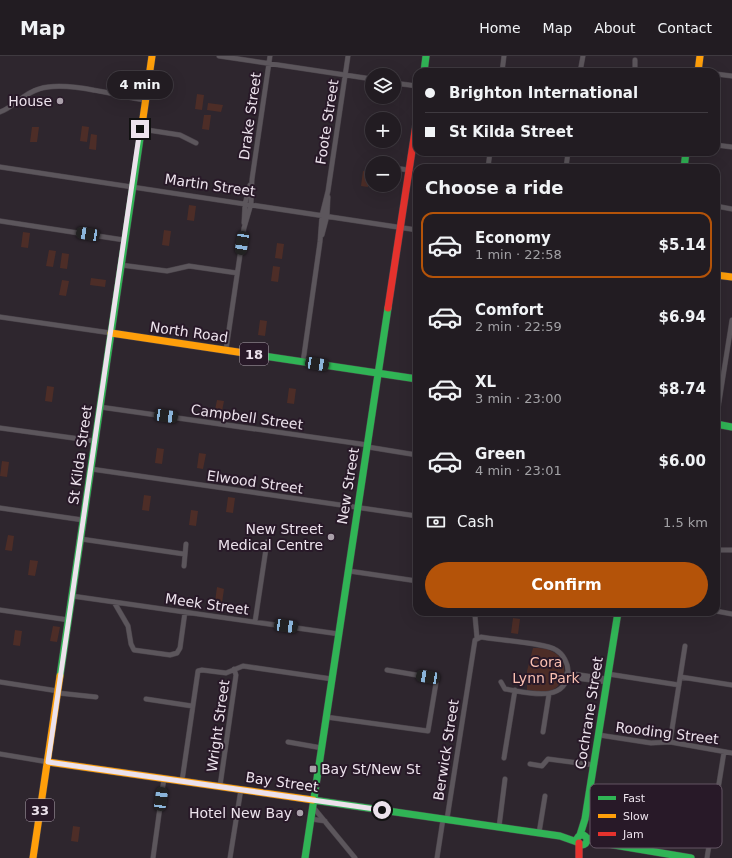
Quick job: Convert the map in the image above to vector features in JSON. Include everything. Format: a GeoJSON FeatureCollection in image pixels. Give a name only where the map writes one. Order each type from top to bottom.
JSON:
{"type":"FeatureCollection","features":[{"type":"Feature","properties":{"kind":"main road","name":"St Kilda Street"},"geometry":{"type":"LineString","coordinates":[[33,858],[152,56]]}},
{"type":"Feature","properties":{"kind":"main road"},"geometry":{"type":"LineString","coordinates":[[424,68],[426,56]]}},
{"type":"Feature","properties":{"kind":"main road"},"geometry":{"type":"LineString","coordinates":[[698,68],[700,56]]}},
{"type":"Feature","properties":{"kind":"main road","name":"New Street"},"geometry":{"type":"LineString","coordinates":[[305,858],[413,144]]}},
{"type":"Feature","properties":{"kind":"main road"},"geometry":{"type":"LineString","coordinates":[[720,276],[732,277]]}},
{"type":"Feature","properties":{"kind":"main road","name":"North Road"},"geometry":{"type":"LineString","coordinates":[[111,333],[413,378]]}},
{"type":"Feature","properties":{"kind":"main road"},"geometry":{"type":"LineString","coordinates":[[720,425],[732,427]]}},
{"type":"Feature","properties":{"kind":"main road","name":"Cochrane Street"},"geometry":{"type":"LineString","coordinates":[[591,784],[617,616]]}},
{"type":"Feature","properties":{"kind":"main road","name":"Bay Street"},"geometry":{"type":"LineString","coordinates":[[48,762],[241,789],[313,803],[445,819],[590,841]]}},
{"type":"Feature","properties":{"kind":"main road","name":"Cochrane Street"},"geometry":{"type":"LineString","coordinates":[[579,858],[590,789]]}},
{"type":"Feature","properties":{"kind":"main road","name":"Bay Street"},"geometry":{"type":"LineString","coordinates":[[632,848],[691,858]]}},
{"type":"Feature","properties":{"kind":"street"},"geometry":{"type":"LineString","coordinates":[[219,56],[365,78]]}},
{"type":"Feature","properties":{"kind":"street","name":"Drake Street"},"geometry":{"type":"LineString","coordinates":[[226,350],[270,56]]}},
{"type":"Feature","properties":{"kind":"street","name":"Foote Street"},"geometry":{"type":"LineString","coordinates":[[303,362],[320,242],[322,215],[328,191],[348,56]]}},
{"type":"Feature","properties":{"kind":"street"},"geometry":{"type":"LineString","coordinates":[[502,68],[504,56]]}},
{"type":"Feature","properties":{"kind":"street"},"geometry":{"type":"LineString","coordinates":[[581,68],[583,56]]}},
{"type":"Feature","properties":{"kind":"street"},"geometry":{"type":"LineString","coordinates":[[635,60],[635,68]]}},
{"type":"Feature","properties":{"kind":"street"},"geometry":{"type":"LineString","coordinates":[[720,74],[732,76]]}},
{"type":"Feature","properties":{"kind":"street"},"geometry":{"type":"LineString","coordinates":[[401,84],[413,85]]}},
{"type":"Feature","properties":{"kind":"street"},"geometry":{"type":"LineString","coordinates":[[0,112],[32,91],[51,86],[70,87],[145,100]]}},
{"type":"Feature","properties":{"kind":"street"},"geometry":{"type":"LineString","coordinates":[[140,129],[180,135],[196,143]]}},
{"type":"Feature","properties":{"kind":"street"},"geometry":{"type":"LineString","coordinates":[[720,146],[732,147]]}},
{"type":"Feature","properties":{"kind":"street","name":"Martin Street"},"geometry":{"type":"LineString","coordinates":[[0,167],[413,230]]}},
{"type":"Feature","properties":{"kind":"street"},"geometry":{"type":"LineString","coordinates":[[401,169],[409,170]]}},
{"type":"Feature","properties":{"kind":"street","name":"Foote Street"},"geometry":{"type":"LineString","coordinates":[[320,242],[327,216],[328,191]]}},
{"type":"Feature","properties":{"kind":"street"},"geometry":{"type":"LineString","coordinates":[[720,207],[732,209]]}},
{"type":"Feature","properties":{"kind":"street"},"geometry":{"type":"LineString","coordinates":[[0,221],[124,240]]}},
{"type":"Feature","properties":{"kind":"street"},"geometry":{"type":"LineString","coordinates":[[120,265],[167,271],[189,266],[237,274]]}},
{"type":"Feature","properties":{"kind":"street","name":"North Road"},"geometry":{"type":"LineString","coordinates":[[1,319],[111,333]]}},
{"type":"Feature","properties":{"kind":"street"},"geometry":{"type":"LineString","coordinates":[[720,396],[732,320]]}},
{"type":"Feature","properties":{"kind":"street","name":"Campbell Street"},"geometry":{"type":"LineString","coordinates":[[100,407],[368,446],[413,454]]}},
{"type":"Feature","properties":{"kind":"street"},"geometry":{"type":"LineString","coordinates":[[0,428],[95,441]]}},
{"type":"Feature","properties":{"kind":"street","name":"Elwood Street"},"geometry":{"type":"LineString","coordinates":[[91,469],[413,515]]}},
{"type":"Feature","properties":{"kind":"street"},"geometry":{"type":"LineString","coordinates":[[0,508],[84,520]]}},
{"type":"Feature","properties":{"kind":"street"},"geometry":{"type":"LineString","coordinates":[[81,539],[184,554]]}},
{"type":"Feature","properties":{"kind":"street"},"geometry":{"type":"LineString","coordinates":[[255,622],[267,542]]}},
{"type":"Feature","properties":{"kind":"street"},"geometry":{"type":"LineString","coordinates":[[184,566],[186,544]]}},
{"type":"Feature","properties":{"kind":"street"},"geometry":{"type":"LineString","coordinates":[[720,550],[732,550]]}},
{"type":"Feature","properties":{"kind":"street"},"geometry":{"type":"LineString","coordinates":[[349,571],[413,580]]}},
{"type":"Feature","properties":{"kind":"street","name":"Meek Street"},"geometry":{"type":"LineString","coordinates":[[72,596],[339,634]]}},
{"type":"Feature","properties":{"kind":"street"},"geometry":{"type":"LineString","coordinates":[[114,602],[128,626],[131,644],[134,650],[170,655],[177,653],[180,648],[185,612]]}},
{"type":"Feature","properties":{"kind":"street"},"geometry":{"type":"LineString","coordinates":[[0,610],[69,620]]}},
{"type":"Feature","properties":{"kind":"street"},"geometry":{"type":"LineString","coordinates":[[720,612],[732,614]]}},
{"type":"Feature","properties":{"kind":"street","name":"Berwick Street"},"geometry":{"type":"LineString","coordinates":[[437,858],[476,638],[475,616]]}},
{"type":"Feature","properties":{"kind":"street"},"geometry":{"type":"LineString","coordinates":[[476,638],[552,648],[562,656],[567,665],[567,675],[560,687],[549,694],[505,689],[501,682]]}},
{"type":"Feature","properties":{"kind":"street"},"geometry":{"type":"LineString","coordinates":[[670,742],[685,646]]}},
{"type":"Feature","properties":{"kind":"street"},"geometry":{"type":"LineString","coordinates":[[182,781],[198,671],[202,670],[224,673],[243,666],[332,679]]}},
{"type":"Feature","properties":{"kind":"street","name":"Wright Street"},"geometry":{"type":"LineString","coordinates":[[220,786],[236,675],[234,669]]}},
{"type":"Feature","properties":{"kind":"street"},"geometry":{"type":"LineString","coordinates":[[326,717],[425,731],[429,728],[435,681],[428,677],[387,670]]}},
{"type":"Feature","properties":{"kind":"street"},"geometry":{"type":"LineString","coordinates":[[567,675],[679,685]]}},
{"type":"Feature","properties":{"kind":"street"},"geometry":{"type":"LineString","coordinates":[[680,677],[732,686]]}},
{"type":"Feature","properties":{"kind":"street"},"geometry":{"type":"LineString","coordinates":[[0,682],[96,697]]}},
{"type":"Feature","properties":{"kind":"street"},"geometry":{"type":"LineString","coordinates":[[504,758],[515,690]]}},
{"type":"Feature","properties":{"kind":"street"},"geometry":{"type":"LineString","coordinates":[[543,732],[549,694]]}},
{"type":"Feature","properties":{"kind":"street"},"geometry":{"type":"LineString","coordinates":[[146,699],[192,706]]}},
{"type":"Feature","properties":{"kind":"street","name":"Rooding Street"},"geometry":{"type":"LineString","coordinates":[[599,735],[651,743],[670,742],[732,753]]}},
{"type":"Feature","properties":{"kind":"street"},"geometry":{"type":"LineString","coordinates":[[288,742],[322,748]]}},
{"type":"Feature","properties":{"kind":"street"},"geometry":{"type":"LineString","coordinates":[[719,784],[724,752]]}},
{"type":"Feature","properties":{"kind":"street","name":"Bay Street"},"geometry":{"type":"LineString","coordinates":[[0,754],[48,762]]}},
{"type":"Feature","properties":{"kind":"street"},"geometry":{"type":"LineString","coordinates":[[530,764],[542,766],[548,759],[594,765]]}},
{"type":"Feature","properties":{"kind":"street"},"geometry":{"type":"LineString","coordinates":[[152,858],[164,778]]}},
{"type":"Feature","properties":{"kind":"street"},"geometry":{"type":"LineString","coordinates":[[499,827],[505,779]]}},
{"type":"Feature","properties":{"kind":"street"},"geometry":{"type":"LineString","coordinates":[[230,858],[241,789]]}},
{"type":"Feature","properties":{"kind":"street"},"geometry":{"type":"LineString","coordinates":[[539,833],[545,796]]}},
{"type":"Feature","properties":{"kind":"street"},"geometry":{"type":"LineString","coordinates":[[313,803],[325,821],[355,858]]}},
{"type":"Feature","properties":{"kind":"street"},"geometry":{"type":"LineString","coordinates":[[311,819],[325,821]]}},
{"type":"Feature","properties":{"kind":"street"},"geometry":{"type":"LineString","coordinates":[[707,858],[709,848]]}},
{"type":"Feature","properties":{"kind":"green space"},"geometry":{"type":"Polygon","coordinates":[[[197,94],[204,95],[202,110],[195,109],[197,94]]]}},
{"type":"Feature","properties":{"kind":"green space"},"geometry":{"type":"Polygon","coordinates":[[[208,103],[223,105],[221,112],[207,110],[208,103]]]}},
{"type":"Feature","properties":{"kind":"green space"},"geometry":{"type":"Polygon","coordinates":[[[204,115],[211,115],[209,130],[202,129],[204,115]]]}},
{"type":"Feature","properties":{"kind":"green space"},"geometry":{"type":"Polygon","coordinates":[[[82,126],[89,127],[87,142],[80,141],[82,126]]]}},
{"type":"Feature","properties":{"kind":"green space"},"geometry":{"type":"Polygon","coordinates":[[[32,127],[39,127],[37,142],[30,142],[32,127]]]}},
{"type":"Feature","properties":{"kind":"green space"},"geometry":{"type":"Polygon","coordinates":[[[91,134],[97,135],[96,150],[89,149],[91,134]]]}},
{"type":"Feature","properties":{"kind":"green space"},"geometry":{"type":"Polygon","coordinates":[[[363,171],[365,171],[365,187],[361,186],[363,171]]]}},
{"type":"Feature","properties":{"kind":"green space"},"geometry":{"type":"Polygon","coordinates":[[[189,205],[196,206],[194,221],[187,220],[189,205]]]}},
{"type":"Feature","properties":{"kind":"green space"},"geometry":{"type":"Polygon","coordinates":[[[164,230],[171,231],[169,246],[162,245],[164,230]]]}},
{"type":"Feature","properties":{"kind":"green space"},"geometry":{"type":"Polygon","coordinates":[[[23,232],[30,233],[28,248],[21,247],[23,232]]]}},
{"type":"Feature","properties":{"kind":"green space"},"geometry":{"type":"Polygon","coordinates":[[[277,243],[284,244],[282,259],[275,258],[277,243]]]}},
{"type":"Feature","properties":{"kind":"green space"},"geometry":{"type":"Polygon","coordinates":[[[49,250],[56,251],[53,267],[46,266],[49,250]]]}},
{"type":"Feature","properties":{"kind":"green space"},"geometry":{"type":"Polygon","coordinates":[[[62,253],[69,254],[67,269],[60,268],[62,253]]]}},
{"type":"Feature","properties":{"kind":"green space"},"geometry":{"type":"Polygon","coordinates":[[[273,266],[280,267],[278,282],[271,281],[273,266]]]}},
{"type":"Feature","properties":{"kind":"green space"},"geometry":{"type":"Polygon","coordinates":[[[91,278],[106,280],[105,287],[90,285],[91,278]]]}},
{"type":"Feature","properties":{"kind":"green space"},"geometry":{"type":"Polygon","coordinates":[[[62,280],[69,281],[66,296],[59,295],[62,280]]]}},
{"type":"Feature","properties":{"kind":"green space"},"geometry":{"type":"Polygon","coordinates":[[[260,320],[267,321],[265,336],[258,335],[260,320]]]}},
{"type":"Feature","properties":{"kind":"green space"},"geometry":{"type":"Polygon","coordinates":[[[47,386],[54,387],[52,402],[45,401],[47,386]]]}},
{"type":"Feature","properties":{"kind":"green space"},"geometry":{"type":"Polygon","coordinates":[[[289,388],[296,389],[294,404],[287,403],[289,388]]]}},
{"type":"Feature","properties":{"kind":"green space"},"geometry":{"type":"Polygon","coordinates":[[[217,400],[224,401],[221,416],[214,415],[217,400]]]}},
{"type":"Feature","properties":{"kind":"green space"},"geometry":{"type":"Polygon","coordinates":[[[157,448],[164,449],[162,464],[155,463],[157,448]]]}},
{"type":"Feature","properties":{"kind":"green space"},"geometry":{"type":"Polygon","coordinates":[[[199,453],[206,454],[203,469],[197,468],[199,453]]]}},
{"type":"Feature","properties":{"kind":"green space"},"geometry":{"type":"Polygon","coordinates":[[[2,461],[9,462],[7,477],[0,476],[2,461]]]}},
{"type":"Feature","properties":{"kind":"green space"},"geometry":{"type":"Polygon","coordinates":[[[144,495],[151,496],[149,511],[142,510],[144,495]]]}},
{"type":"Feature","properties":{"kind":"green space"},"geometry":{"type":"Polygon","coordinates":[[[228,497],[235,498],[233,513],[226,512],[228,497]]]}},
{"type":"Feature","properties":{"kind":"green space"},"geometry":{"type":"Polygon","coordinates":[[[191,510],[198,511],[196,526],[189,525],[191,510]]]}},
{"type":"Feature","properties":{"kind":"green space"},"geometry":{"type":"Polygon","coordinates":[[[8,535],[14,536],[12,551],[5,550],[8,535]]]}},
{"type":"Feature","properties":{"kind":"green space"},"geometry":{"type":"Polygon","coordinates":[[[30,560],[38,561],[35,576],[28,575],[30,560]]]}},
{"type":"Feature","properties":{"kind":"green space"},"geometry":{"type":"Polygon","coordinates":[[[217,587],[224,589],[222,603],[215,602],[217,587]]]}},
{"type":"Feature","properties":{"kind":"green space"},"geometry":{"type":"Polygon","coordinates":[[[513,618],[520,619],[518,634],[511,633],[513,618]]]}},
{"type":"Feature","properties":{"kind":"green space"},"geometry":{"type":"Polygon","coordinates":[[[53,626],[60,627],[57,642],[50,641],[53,626]]]}},
{"type":"Feature","properties":{"kind":"green space"},"geometry":{"type":"Polygon","coordinates":[[[15,630],[22,631],[20,646],[13,645],[15,630]]]}},
{"type":"Feature","properties":{"kind":"green space","name":"Cora Lynn Park"},"geometry":{"type":"Polygon","coordinates":[[[533,648],[551,651],[557,654],[561,659],[564,676],[558,687],[543,692],[527,690],[527,671],[533,648]]]}},
{"type":"Feature","properties":{"kind":"green space"},"geometry":{"type":"Polygon","coordinates":[[[73,826],[80,827],[78,842],[71,841],[73,826]]]}},
{"type":"Feature","properties":{"kind":"traffic: fast"},"geometry":{"type":"LineString","coordinates":[[424,68],[426,56]]}},
{"type":"Feature","properties":{"kind":"traffic: fast"},"geometry":{"type":"LineString","coordinates":[[60,676],[141,132]]}},
{"type":"Feature","properties":{"kind":"traffic: fast"},"geometry":{"type":"LineString","coordinates":[[684,164],[686,156]]}},
{"type":"Feature","properties":{"kind":"traffic: fast"},"geometry":{"type":"LineString","coordinates":[[305,858],[388,308]]}},
{"type":"Feature","properties":{"kind":"traffic: fast"},"geometry":{"type":"LineString","coordinates":[[251,354],[413,378]]}},
{"type":"Feature","properties":{"kind":"traffic: fast"},"geometry":{"type":"LineString","coordinates":[[720,425],[732,427]]}},
{"type":"Feature","properties":{"kind":"traffic: fast"},"geometry":{"type":"LineString","coordinates":[[591,784],[617,616]]}},
{"type":"Feature","properties":{"kind":"traffic: fast"},"geometry":{"type":"LineString","coordinates":[[580,835],[585,819],[590,788]]}},
{"type":"Feature","properties":{"kind":"traffic: fast"},"geometry":{"type":"LineString","coordinates":[[313,800],[560,836],[577,842]]}},
{"type":"Feature","properties":{"kind":"traffic: fast"},"geometry":{"type":"LineString","coordinates":[[580,835],[584,835],[586,836],[587,840],[586,844],[580,845],[577,842],[577,838],[580,835]]}},
{"type":"Feature","properties":{"kind":"traffic: fast"},"geometry":{"type":"LineString","coordinates":[[632,848],[691,858]]}},
{"type":"Feature","properties":{"kind":"traffic: slow"},"geometry":{"type":"LineString","coordinates":[[141,132],[152,56]]}},
{"type":"Feature","properties":{"kind":"traffic: slow"},"geometry":{"type":"LineString","coordinates":[[698,68],[700,56]]}},
{"type":"Feature","properties":{"kind":"traffic: slow"},"geometry":{"type":"LineString","coordinates":[[720,276],[732,277]]}},
{"type":"Feature","properties":{"kind":"traffic: slow"},"geometry":{"type":"LineString","coordinates":[[111,333],[251,354]]}},
{"type":"Feature","properties":{"kind":"traffic: slow"},"geometry":{"type":"LineString","coordinates":[[33,858],[60,676]]}},
{"type":"Feature","properties":{"kind":"traffic: slow"},"geometry":{"type":"LineString","coordinates":[[48,762],[313,800]]}},
{"type":"Feature","properties":{"kind":"traffic: jam"},"geometry":{"type":"LineString","coordinates":[[388,308],[413,144]]}},
{"type":"Feature","properties":{"kind":"traffic: jam"},"geometry":{"type":"LineString","coordinates":[[579,843],[579,857]]}},
{"type":"Feature","properties":{"kind":"place","name":"House"},"geometry":{"type":"Point","coordinates":[60,101]}},
{"type":"Feature","properties":{"kind":"place","name":"New Street Medical Centre"},"geometry":{"type":"Point","coordinates":[331,537]}},
{"type":"Feature","properties":{"kind":"place","name":"Bay St/New St"},"geometry":{"type":"Point","coordinates":[313,769]}},
{"type":"Feature","properties":{"kind":"place","name":"Hotel New Bay"},"geometry":{"type":"Point","coordinates":[300,813]}},
{"type":"Feature","properties":{"kind":"route"},"geometry":{"type":"LineString","coordinates":[[140,129],[48,762],[382,810]]}}]}
